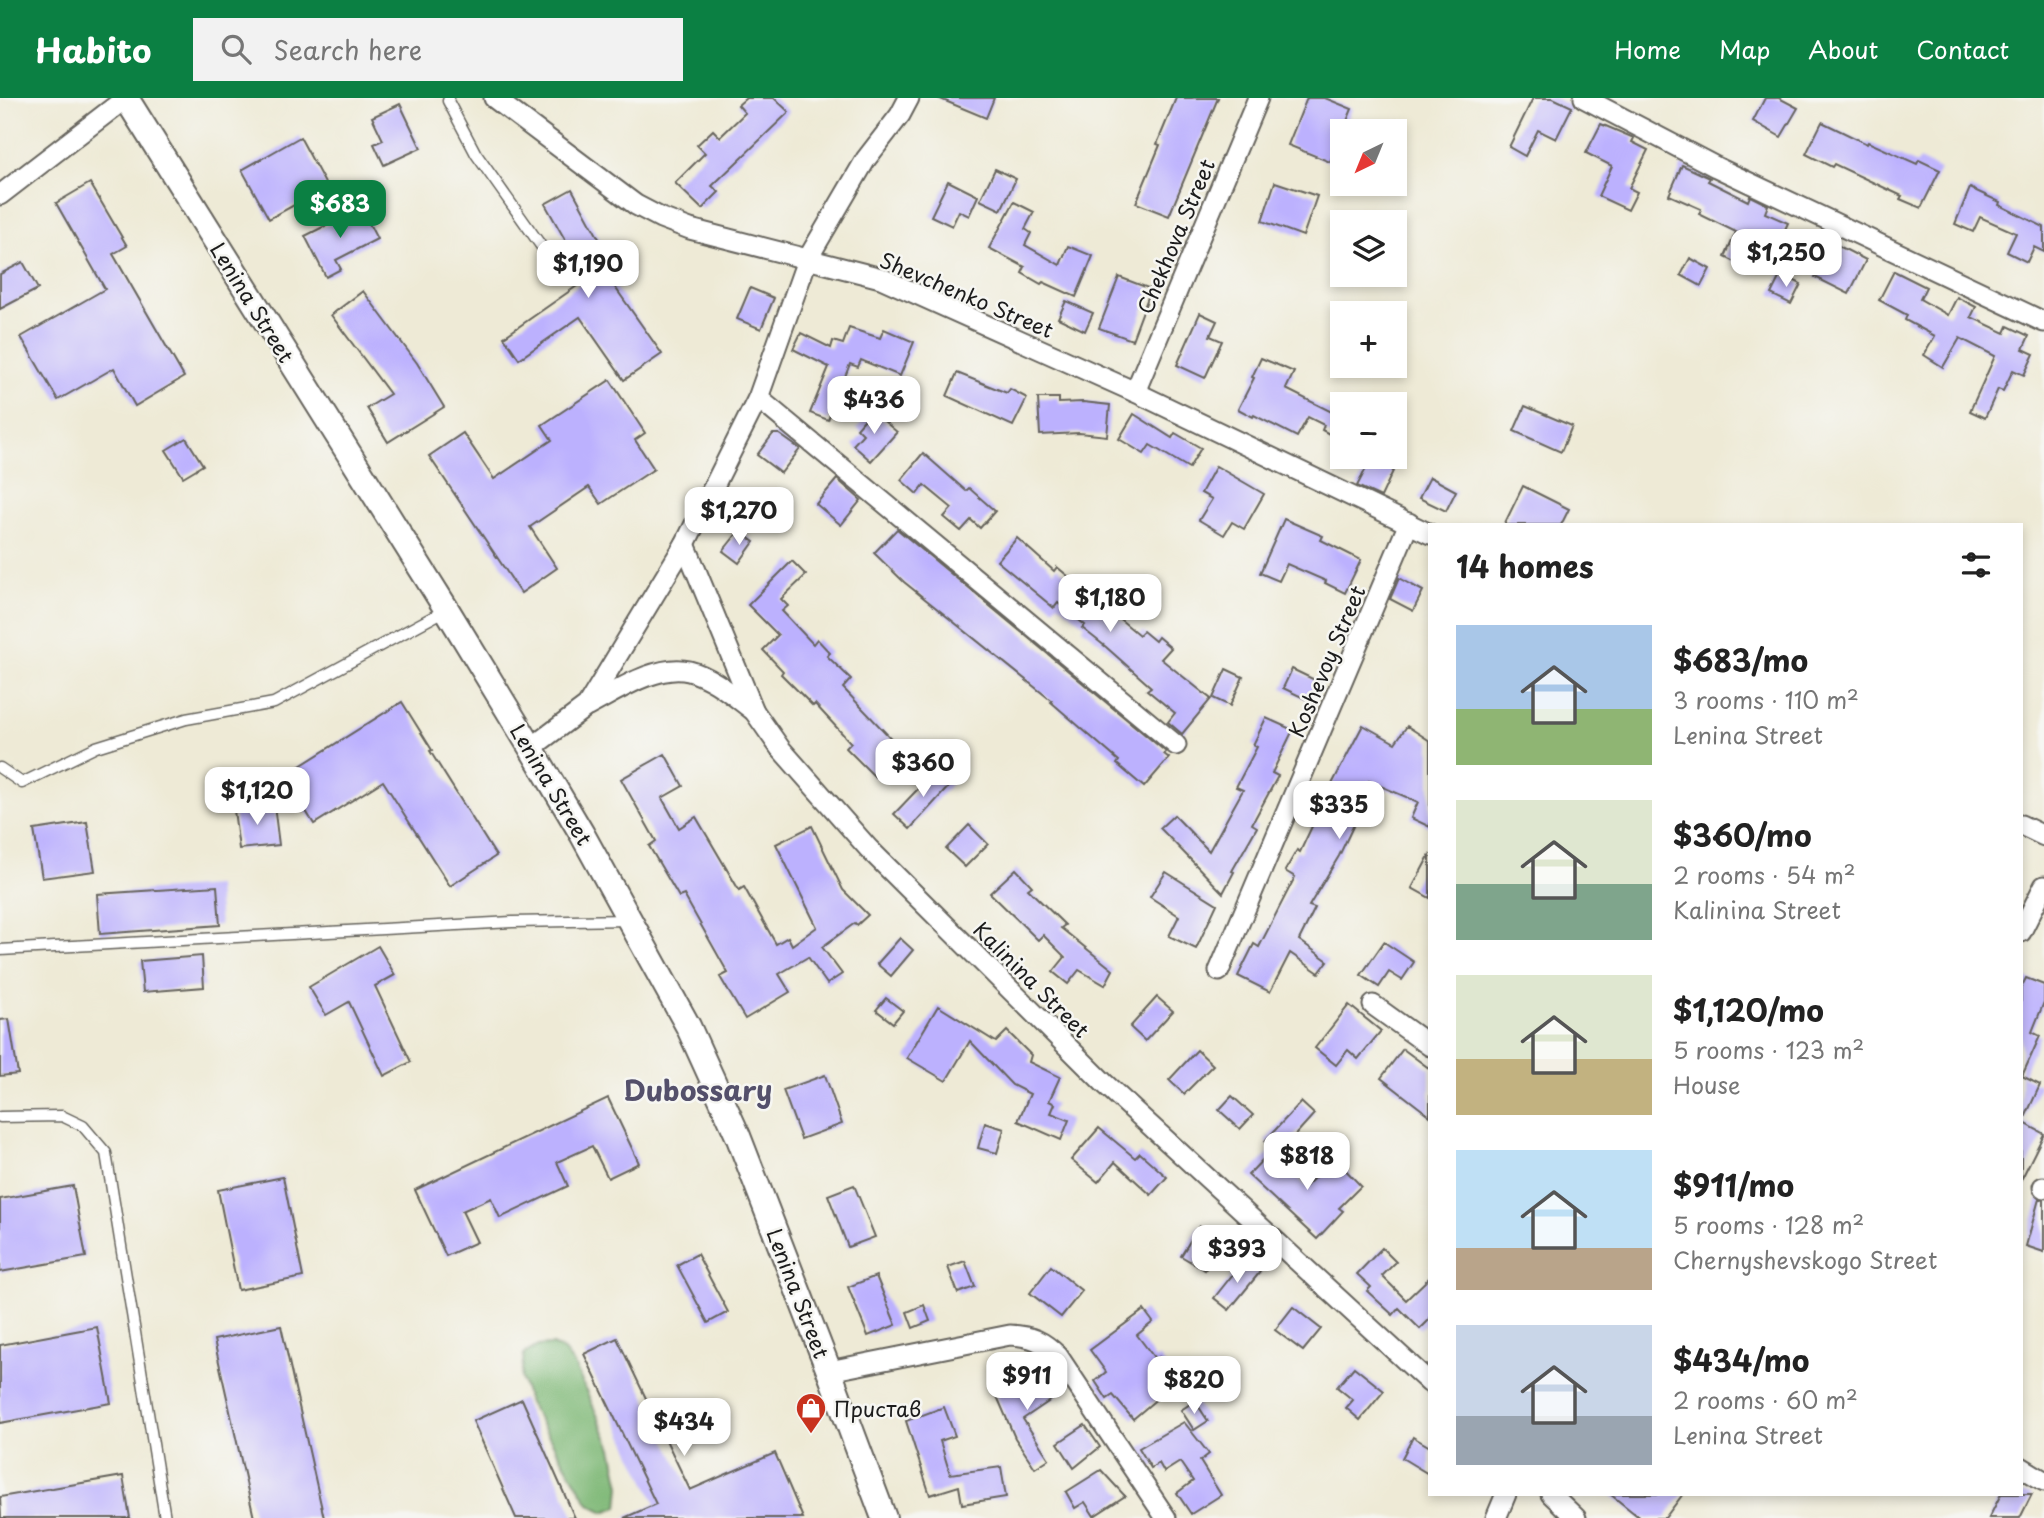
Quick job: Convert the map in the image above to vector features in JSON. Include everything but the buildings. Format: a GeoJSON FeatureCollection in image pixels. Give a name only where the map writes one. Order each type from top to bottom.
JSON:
{"type":"FeatureCollection","features":[{"type":"Feature","properties":{"kind":"street"},"geometry":{"type":"LineString","coordinates":[[0,195],[126,98]]}},
{"type":"Feature","properties":{"kind":"street","name":"Lenina Street"},"geometry":{"type":"LineString","coordinates":[[126,98],[531,748],[582,834],[688,1026],[738,1136],[884,1518]]}},
{"type":"Feature","properties":{"kind":"street","name":"Shevchenko Street"},"geometry":{"type":"LineString","coordinates":[[494,98],[636,205],[660,218],[690,229],[881,278],[1135,392],[1428,533]]}},
{"type":"Feature","properties":{"kind":"street"},"geometry":{"type":"LineString","coordinates":[[587,706],[685,544],[758,397],[807,260],[866,159],[900,115],[909,98]]}},
{"type":"Feature","properties":{"kind":"street","name":"Chekhova Street"},"geometry":{"type":"LineString","coordinates":[[1135,392],[1258,98]]}},
{"type":"Feature","properties":{"kind":"street"},"geometry":{"type":"LineString","coordinates":[[1584,98],[1716,167],[2044,322]]}},
{"type":"Feature","properties":{"kind":"street"},"geometry":{"type":"LineString","coordinates":[[758,397],[1176,745]]}},
{"type":"Feature","properties":{"kind":"street","name":"Koshevoy Street"},"geometry":{"type":"LineString","coordinates":[[1219,971],[1409,523]]}},
{"type":"Feature","properties":{"kind":"street","name":"Kalinina Street"},"geometry":{"type":"LineString","coordinates":[[685,544],[754,711],[780,748],[869,849],[1104,1083],[1428,1381]]}},
{"type":"Feature","properties":{"kind":"street"},"geometry":{"type":"LineString","coordinates":[[531,748],[587,706],[655,672],[688,670],[719,684],[754,711]]}},
{"type":"Feature","properties":{"kind":"street"},"geometry":{"type":"LineString","coordinates":[[2023,826],[2044,836]]}},
{"type":"Feature","properties":{"kind":"street"},"geometry":{"type":"LineString","coordinates":[[2023,928],[2044,886]]}},
{"type":"Feature","properties":{"kind":"street"},"geometry":{"type":"LineString","coordinates":[[1373,1005],[1428,1045]]}},
{"type":"Feature","properties":{"kind":"street"},"geometry":{"type":"LineString","coordinates":[[829,1371],[1010,1335],[1037,1338],[1058,1356],[1166,1518]]}},
{"type":"Feature","properties":{"kind":"street"},"geometry":{"type":"LineString","coordinates":[[2023,1468],[2044,1482]]}},
{"type":"Feature","properties":{"kind":"street"},"geometry":{"type":"LineString","coordinates":[[1496,1518],[1505,1496]]}},
{"type":"Feature","properties":{"kind":"street"},"geometry":{"type":"LineString","coordinates":[[1553,1496],[1576,1518]]}},
{"type":"Feature","properties":{"kind":"lane"},"geometry":{"type":"LineString","coordinates":[[449,98],[447,101],[476,154],[544,250]]}},
{"type":"Feature","properties":{"kind":"lane"},"geometry":{"type":"LineString","coordinates":[[0,768],[22,783],[96,747],[186,719],[274,703],[447,610]]}},
{"type":"Feature","properties":{"kind":"lane"},"geometry":{"type":"LineString","coordinates":[[0,950],[512,922],[629,920]]}},
{"type":"Feature","properties":{"kind":"lane"},"geometry":{"type":"LineString","coordinates":[[0,1117],[62,1116],[83,1126],[106,1153],[165,1518]]}},
{"type":"Feature","properties":{"kind":"green space"},"geometry":{"type":"Polygon","coordinates":[[[552,1345],[563,1350],[574,1364],[612,1448],[620,1486],[618,1507],[604,1512],[589,1504],[529,1403],[521,1378],[524,1354],[538,1346],[552,1345]]]}},
{"type":"Feature","properties":{"kind":"place","name":"Пристав"},"geometry":{"type":"Point","coordinates":[811,1435]}},
{"type":"Feature","properties":{"kind":"district","name":"Dubossary"},"geometry":{"type":"Point","coordinates":[698,1089]}}]}
